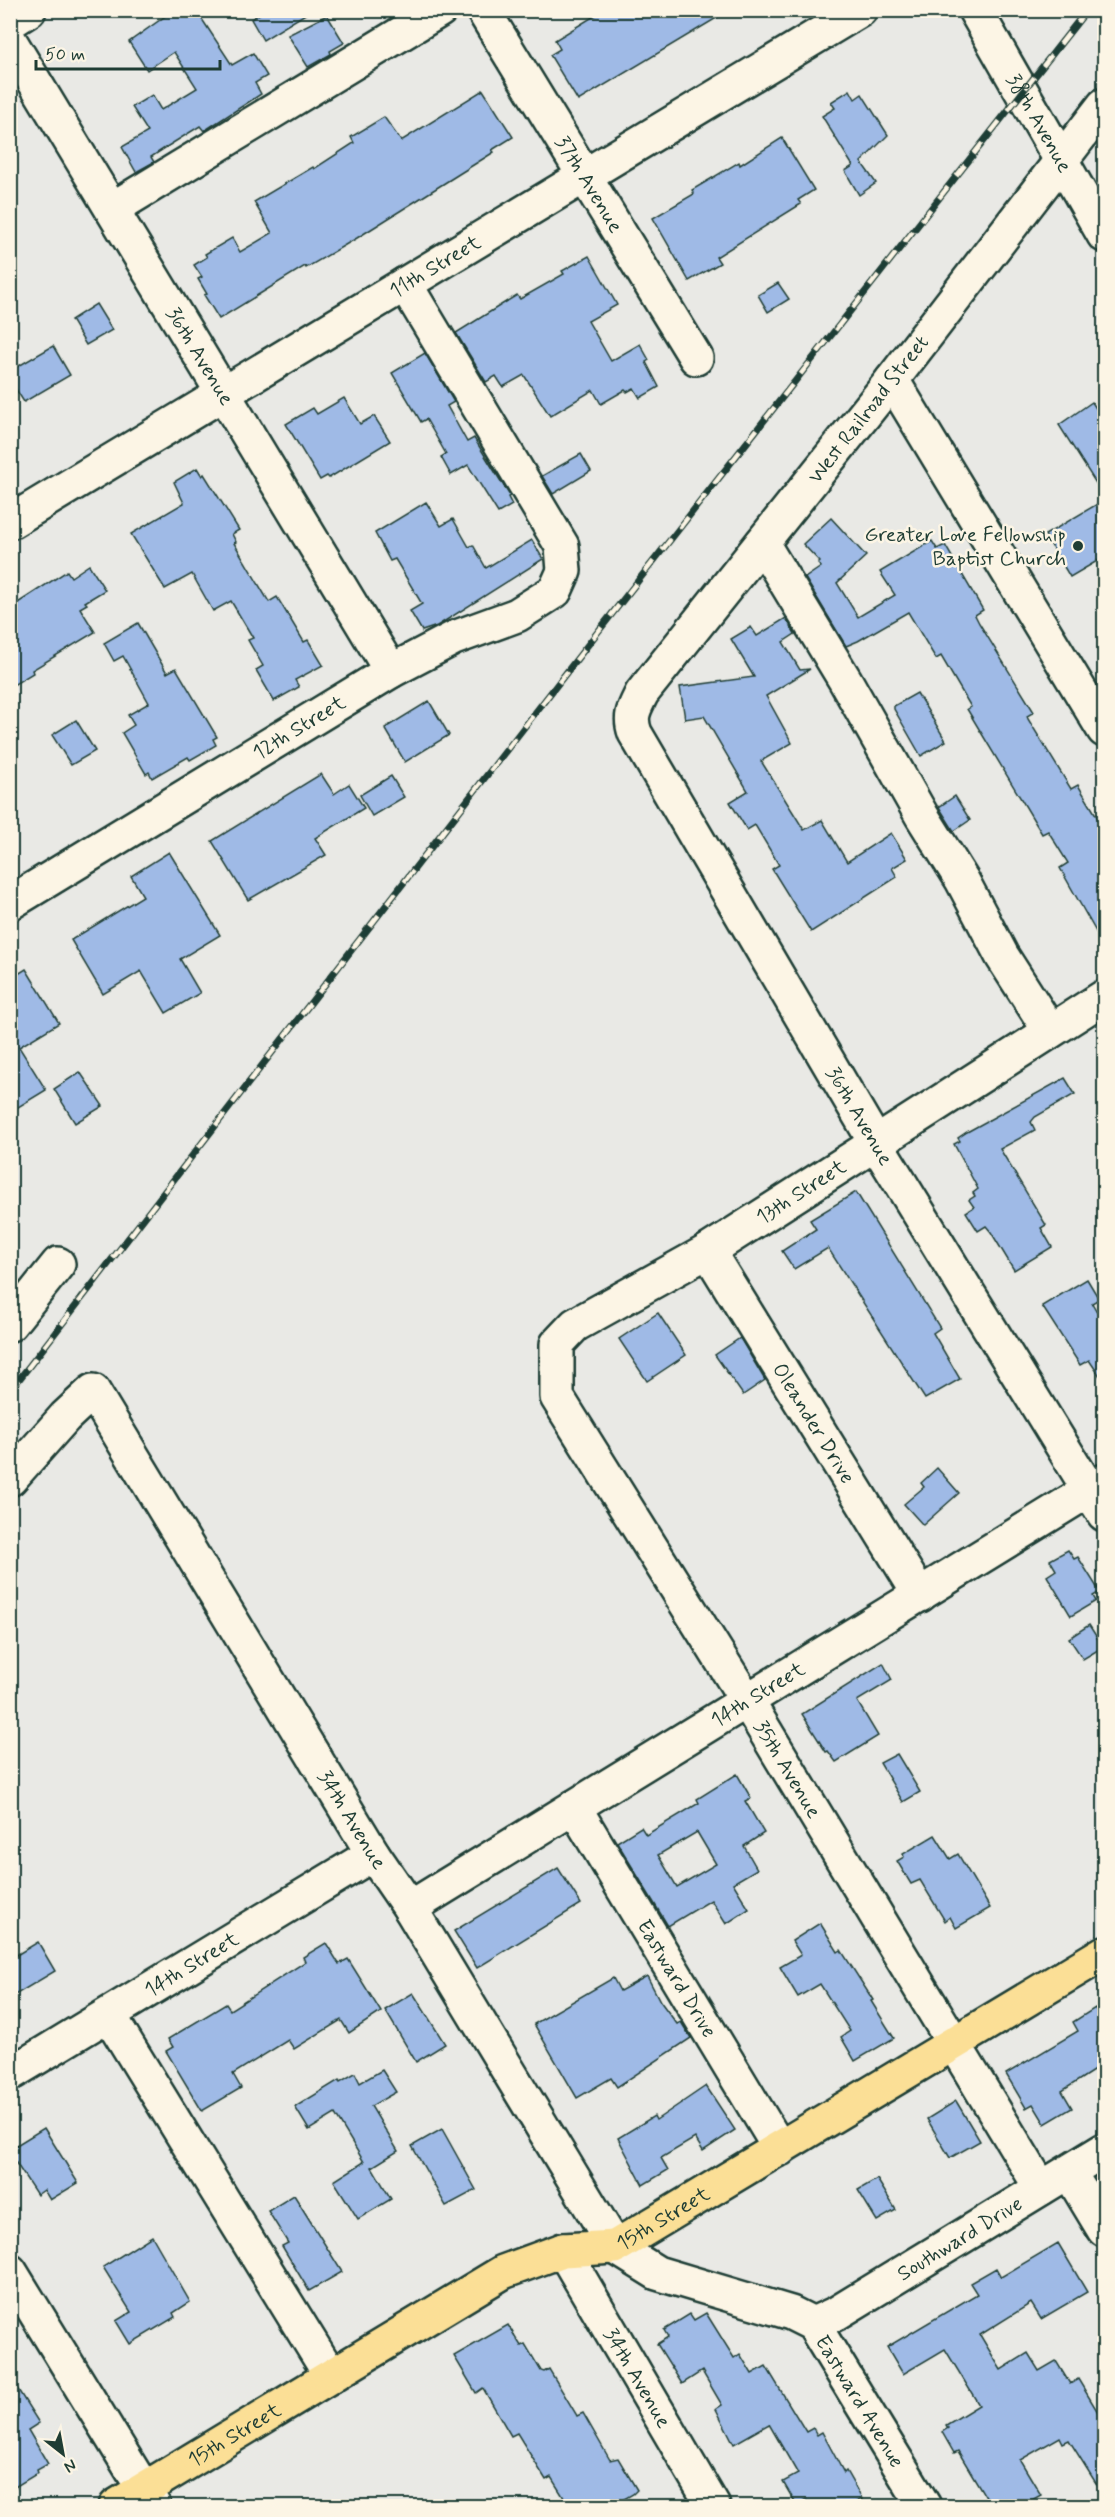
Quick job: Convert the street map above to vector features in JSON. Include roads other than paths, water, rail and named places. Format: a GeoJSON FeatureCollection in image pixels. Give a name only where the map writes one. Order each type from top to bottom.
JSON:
{"type":"FeatureCollection","features":[{"type":"Feature","properties":{"kind":"main road","name":"15th Street"},"geometry":{"type":"LineString","coordinates":[[116,2506],[149,2498],[331,2376],[503,2272],[563,2250],[615,2247],[1104,1953]]}},
{"type":"Feature","properties":{"kind":"street"},"geometry":{"type":"LineString","coordinates":[[10,22],[29,10]]}},
{"type":"Feature","properties":{"kind":"street"},"geometry":{"type":"LineString","coordinates":[[112,209],[440,10]]}},
{"type":"Feature","properties":{"kind":"street","name":"37th Avenue"},"geometry":{"type":"LineString","coordinates":[[483,10],[586,174],[696,358]]}},
{"type":"Feature","properties":{"kind":"street","name":"11th Street"},"geometry":{"type":"LineString","coordinates":[[10,522],[860,10]]}},
{"type":"Feature","properties":{"kind":"street","name":"38th Avenue"},"geometry":{"type":"LineString","coordinates":[[975,10],[1104,235]]}},
{"type":"Feature","properties":{"kind":"street","name":"36th Avenue"},"geometry":{"type":"LineString","coordinates":[[14,54],[112,209],[391,671]]}},
{"type":"Feature","properties":{"kind":"street","name":"West Railroad Street"},"geometry":{"type":"LineString","coordinates":[[632,712],[642,693],[892,380],[1104,105]]}},
{"type":"Feature","properties":{"kind":"street","name":"12th Street"},"geometry":{"type":"LineString","coordinates":[[10,903],[391,671],[454,638],[517,615],[555,591],[564,571],[562,546],[405,284]]}},
{"type":"Feature","properties":{"kind":"street"},"geometry":{"type":"LineString","coordinates":[[892,380],[1104,730]]}},
{"type":"Feature","properties":{"kind":"street"},"geometry":{"type":"LineString","coordinates":[[762,543],[962,880],[1002,956],[1050,1032]]}},
{"type":"Feature","properties":{"kind":"street","name":"36th Avenue"},"geometry":{"type":"LineString","coordinates":[[632,712],[631,721],[635,733],[877,1145],[1100,1495]]}},
{"type":"Feature","properties":{"kind":"street","name":"13th Street"},"geometry":{"type":"LineString","coordinates":[[557,1344],[575,1325],[708,1251],[877,1145],[1104,997]]}},
{"type":"Feature","properties":{"kind":"street","name":"Oleander Drive"},"geometry":{"type":"LineString","coordinates":[[708,1251],[920,1595]]}},
{"type":"Feature","properties":{"kind":"street"},"geometry":{"type":"LineString","coordinates":[[10,1324],[58,1264]]}},
{"type":"Feature","properties":{"kind":"street","name":"35th Avenue"},"geometry":{"type":"LineString","coordinates":[[557,1344],[557,1397],[747,1701],[1041,2188]]}},
{"type":"Feature","properties":{"kind":"street","name":"34th Avenue"},"geometry":{"type":"LineString","coordinates":[[10,1479],[64,1417],[93,1391],[373,1854],[410,1908],[615,2247]]}},
{"type":"Feature","properties":{"kind":"street","name":"14th Street"},"geometry":{"type":"LineString","coordinates":[[410,1908],[920,1595],[1100,1495]]}},
{"type":"Feature","properties":{"kind":"street","name":"Eastward Drive"},"geometry":{"type":"LineString","coordinates":[[574,1807],[780,2149]]}},
{"type":"Feature","properties":{"kind":"street","name":"14th Street"},"geometry":{"type":"LineString","coordinates":[[10,2074],[373,1854]]}},
{"type":"Feature","properties":{"kind":"street"},"geometry":{"type":"LineString","coordinates":[[109,2015],[331,2376]]}},
{"type":"Feature","properties":{"kind":"street","name":"Southward Drive"},"geometry":{"type":"LineString","coordinates":[[813,2324],[837,2313],[1104,2150]]}},
{"type":"Feature","properties":{"kind":"street"},"geometry":{"type":"LineString","coordinates":[[1069,2172],[1104,2230]]}},
{"type":"Feature","properties":{"kind":"street","name":"Eastward Avenue"},"geometry":{"type":"LineString","coordinates":[[615,2247],[657,2273],[791,2313],[813,2324],[924,2506]]}},
{"type":"Feature","properties":{"kind":"street","name":"34th Avenue"},"geometry":{"type":"LineString","coordinates":[[563,2250],[713,2506]]}},
{"type":"Feature","properties":{"kind":"street"},"geometry":{"type":"LineString","coordinates":[[10,2271],[149,2498]]}},
{"type":"Feature","properties":{"kind":"railway"},"geometry":{"type":"LineString","coordinates":[[10,1391],[597,633],[1087,10]]}},
{"type":"Feature","properties":{"kind":"place","name":"Greater Love Fellowship Baptist Church"},"geometry":{"type":"Point","coordinates":[1078,546]}}]}
